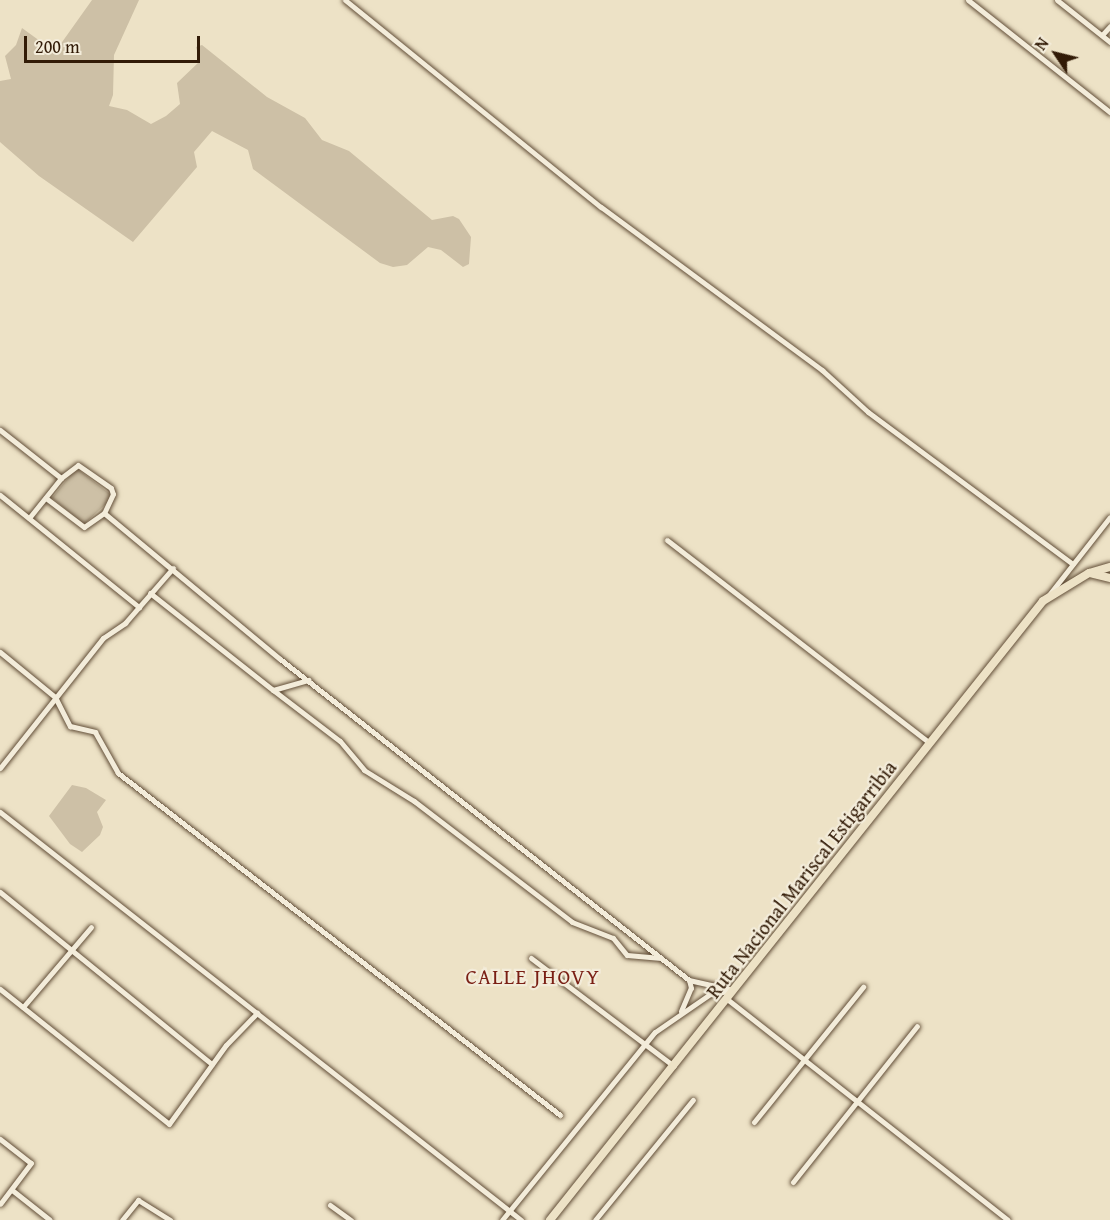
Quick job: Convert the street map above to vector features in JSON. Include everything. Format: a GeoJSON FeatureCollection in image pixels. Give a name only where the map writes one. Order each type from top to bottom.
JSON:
{"type":"FeatureCollection","features":[{"type":"Feature","properties":{"kind":"main road","name":"Ruta Nacional Mariscal Estigarribia"},"geometry":{"type":"LineString","coordinates":[[554,1219],[1044,602],[1089,573],[1110,567]]}},
{"type":"Feature","properties":{"kind":"main road"},"geometry":{"type":"LineString","coordinates":[[1089,573],[1110,578]]}},
{"type":"Feature","properties":{"kind":"street"},"geometry":{"type":"LineString","coordinates":[[345,0],[601,207],[822,370],[868,412],[1073,564]]}},
{"type":"Feature","properties":{"kind":"street"},"geometry":{"type":"LineString","coordinates":[[968,0],[1110,112]]}},
{"type":"Feature","properties":{"kind":"street"},"geometry":{"type":"LineString","coordinates":[[1057,0],[1110,42]]}},
{"type":"Feature","properties":{"kind":"street"},"geometry":{"type":"LineString","coordinates":[[1102,35],[1110,26]]}},
{"type":"Feature","properties":{"kind":"street"},"geometry":{"type":"LineString","coordinates":[[0,430],[61,478]]}},
{"type":"Feature","properties":{"kind":"street"},"geometry":{"type":"LineString","coordinates":[[29,518],[61,478],[74,467],[82,466],[111,488],[113,494],[104,513],[88,526],[81,526],[46,498]]}},
{"type":"Feature","properties":{"kind":"street"},"geometry":{"type":"LineString","coordinates":[[0,495],[139,607]]}},
{"type":"Feature","properties":{"kind":"street"},"geometry":{"type":"LineString","coordinates":[[104,513],[309,680],[689,980],[734,990]]}},
{"type":"Feature","properties":{"kind":"street"},"geometry":{"type":"LineString","coordinates":[[1044,602],[1110,517]]}},
{"type":"Feature","properties":{"kind":"street"},"geometry":{"type":"LineString","coordinates":[[667,540],[930,743]]}},
{"type":"Feature","properties":{"kind":"street"},"geometry":{"type":"LineString","coordinates":[[0,768],[103,638],[125,623],[172,568]]}},
{"type":"Feature","properties":{"kind":"street"},"geometry":{"type":"LineString","coordinates":[[150,593],[340,741],[364,770],[414,801],[572,922],[613,938],[627,955],[662,958]]}},
{"type":"Feature","properties":{"kind":"street"},"geometry":{"type":"LineString","coordinates":[[0,652],[55,697],[70,726],[95,732],[118,773],[560,1114]]}},
{"type":"Feature","properties":{"kind":"street"},"geometry":{"type":"LineString","coordinates":[[273,690],[309,680]]}},
{"type":"Feature","properties":{"kind":"street"},"geometry":{"type":"LineString","coordinates":[[0,812],[521,1220]]}},
{"type":"Feature","properties":{"kind":"street"},"geometry":{"type":"LineString","coordinates":[[0,892],[212,1064]]}},
{"type":"Feature","properties":{"kind":"street"},"geometry":{"type":"LineString","coordinates":[[23,1007],[91,927]]}},
{"type":"Feature","properties":{"kind":"street"},"geometry":{"type":"LineString","coordinates":[[531,958],[674,1066]]}},
{"type":"Feature","properties":{"kind":"street"},"geometry":{"type":"LineString","coordinates":[[680,1013],[691,988],[689,980]]}},
{"type":"Feature","properties":{"kind":"street"},"geometry":{"type":"LineString","coordinates":[[754,1122],[863,987]]}},
{"type":"Feature","properties":{"kind":"street"},"geometry":{"type":"LineString","coordinates":[[0,989],[169,1124],[212,1064],[257,1013]]}},
{"type":"Feature","properties":{"kind":"street"},"geometry":{"type":"LineString","coordinates":[[502,1220],[644,1044],[680,1013],[710,994],[734,990]]}},
{"type":"Feature","properties":{"kind":"street"},"geometry":{"type":"LineString","coordinates":[[727,999],[1008,1220]]}},
{"type":"Feature","properties":{"kind":"street"},"geometry":{"type":"LineString","coordinates":[[793,1182],[917,1026]]}},
{"type":"Feature","properties":{"kind":"street"},"geometry":{"type":"LineString","coordinates":[[595,1220],[693,1100]]}},
{"type":"Feature","properties":{"kind":"street"},"geometry":{"type":"LineString","coordinates":[[0,1139],[31,1163],[0,1204]]}},
{"type":"Feature","properties":{"kind":"street"},"geometry":{"type":"LineString","coordinates":[[12,1190],[50,1220]]}},
{"type":"Feature","properties":{"kind":"street"},"geometry":{"type":"LineString","coordinates":[[122,1220],[138,1200],[170,1220]]}},
{"type":"Feature","properties":{"kind":"street"},"geometry":{"type":"LineString","coordinates":[[330,1205],[351,1220]]}},
{"type":"Feature","properties":{"kind":"shaded area"},"geometry":{"type":"Polygon","coordinates":[[[92,0],[139,0],[114,55],[113,95],[109,106],[127,110],[151,124],[166,116],[180,104],[177,83],[200,61],[196,47],[202,45],[267,97],[305,118],[322,140],[349,151],[432,220],[453,216],[459,219],[471,237],[469,264],[463,267],[441,250],[428,247],[407,265],[393,267],[380,263],[253,169],[248,150],[212,131],[194,152],[197,167],[133,242],[39,176],[0,142],[0,81],[11,79],[5,56],[16,45],[22,28],[55,52],[92,0]]]}},
{"type":"Feature","properties":{"kind":"shaded area"},"geometry":{"type":"Polygon","coordinates":[[[76,468],[110,494],[108,502],[84,524],[52,498],[76,468]]]}},
{"type":"Feature","properties":{"kind":"shaded area"},"geometry":{"type":"Polygon","coordinates":[[[72,785],[86,788],[106,800],[97,812],[103,827],[100,835],[82,852],[70,844],[49,816],[72,785]]]}},
{"type":"Feature","properties":{"kind":"district","name":"CALLE JHOVY"},"geometry":{"type":"Point","coordinates":[533,977]}}]}
